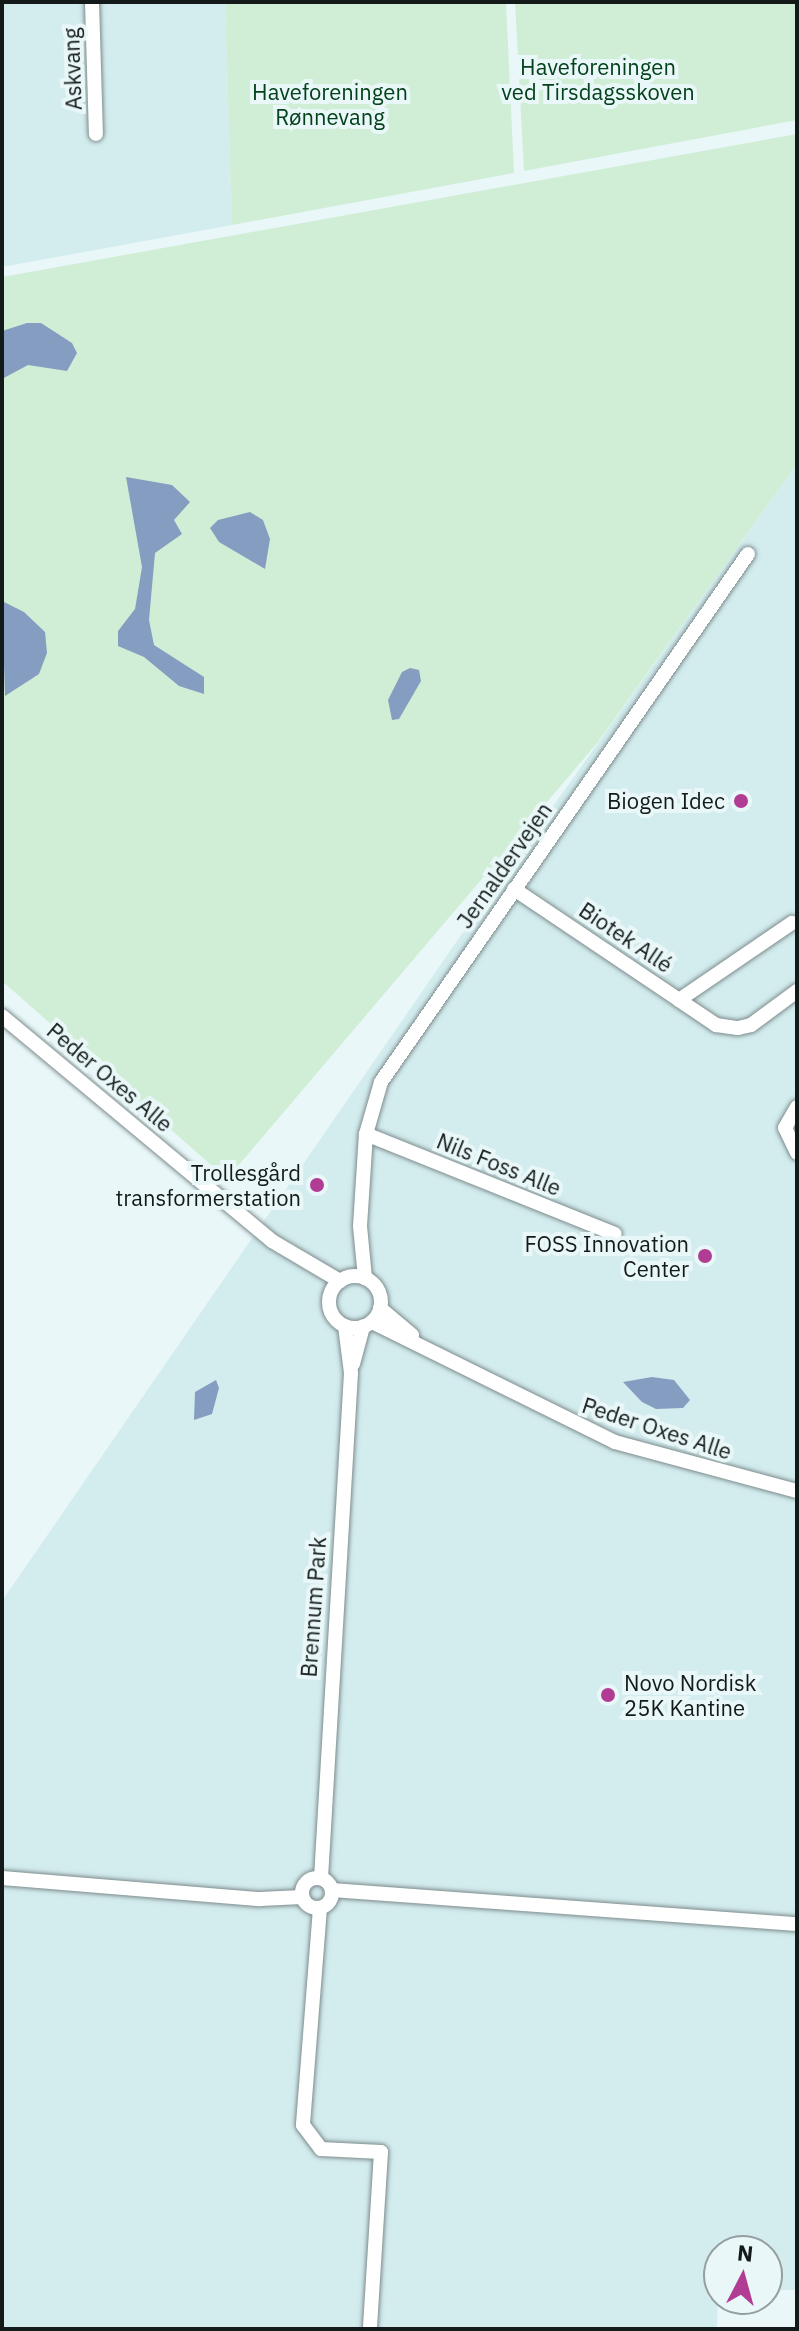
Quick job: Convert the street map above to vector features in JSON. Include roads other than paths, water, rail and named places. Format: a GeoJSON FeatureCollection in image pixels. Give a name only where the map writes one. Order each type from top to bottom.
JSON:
{"type":"FeatureCollection","features":[{"type":"Feature","properties":{"kind":"street","name":"Askvang"},"geometry":{"type":"LineString","coordinates":[[92,2],[96,134]]}},
{"type":"Feature","properties":{"kind":"street","name":"Jernaldervejen"},"geometry":{"type":"LineString","coordinates":[[346,1282],[360,1226],[366,1134],[381,1082],[748,554]]}},
{"type":"Feature","properties":{"kind":"street","name":"Biotek Allé"},"geometry":{"type":"LineString","coordinates":[[514,889],[679,1000],[792,923]]}},
{"type":"Feature","properties":{"kind":"street"},"geometry":{"type":"LineString","coordinates":[[679,1000],[716,1025],[738,1028],[751,1025],[797,991]]}},
{"type":"Feature","properties":{"kind":"street","name":"Peder Oxes Alle"},"geometry":{"type":"LineString","coordinates":[[2,1016],[301,1263],[346,1282]]}},
{"type":"Feature","properties":{"kind":"street"},"geometry":{"type":"LineString","coordinates":[[2,1028],[94,1093]]}},
{"type":"Feature","properties":{"kind":"street"},"geometry":{"type":"LineString","coordinates":[[797,1107],[785,1128],[797,1153]]}},
{"type":"Feature","properties":{"kind":"street","name":"Nils Foss Alle"},"geometry":{"type":"LineString","coordinates":[[366,1134],[615,1234]]}},
{"type":"Feature","properties":{"kind":"street"},"geometry":{"type":"LineString","coordinates":[[346,1282],[378,1290],[380,1308],[368,1324],[345,1326],[331,1312],[346,1282]]}},
{"type":"Feature","properties":{"kind":"street","name":"Peder Oxes Alle"},"geometry":{"type":"LineString","coordinates":[[380,1308],[424,1346]]}},
{"type":"Feature","properties":{"kind":"street","name":"Peder Oxes Alle"},"geometry":{"type":"LineString","coordinates":[[368,1324],[424,1346],[552,1415],[615,1442],[797,1491]]}},
{"type":"Feature","properties":{"kind":"street","name":"Brennum Park"},"geometry":{"type":"LineString","coordinates":[[351,1373],[368,1324]]}},
{"type":"Feature","properties":{"kind":"street","name":"Brennum Park"},"geometry":{"type":"LineString","coordinates":[[345,1326],[351,1373],[320,1845],[311,1893],[315,1927],[303,2125],[321,2149],[381,2152],[370,2329]]}},
{"type":"Feature","properties":{"kind":"street"},"geometry":{"type":"LineString","coordinates":[[2,1878],[237,1895],[311,1893],[373,1896],[797,1924]]}},
{"type":"Feature","properties":{"kind":"street"},"geometry":{"type":"LineString","coordinates":[[311,1893],[332,1894]]}},
{"type":"Feature","properties":{"kind":"water"},"geometry":{"type":"Polygon","coordinates":[[[27,323],[41,323],[72,343],[77,353],[67,371],[28,365],[2,379],[2,331],[27,323]]]}},
{"type":"Feature","properties":{"kind":"water"},"geometry":{"type":"Polygon","coordinates":[[[126,477],[172,485],[190,502],[174,520],[182,534],[155,553],[149,620],[154,645],[204,677],[204,694],[179,686],[144,657],[118,646],[118,631],[135,609],[142,567],[126,477]]]}},
{"type":"Feature","properties":{"kind":"water"},"geometry":{"type":"Polygon","coordinates":[[[250,512],[263,520],[270,539],[265,569],[219,542],[210,528],[218,520],[250,512]]]}},
{"type":"Feature","properties":{"kind":"water"},"geometry":{"type":"Polygon","coordinates":[[[2,601],[24,612],[45,632],[47,653],[39,674],[5,696],[2,601]]]}},
{"type":"Feature","properties":{"kind":"water"},"geometry":{"type":"Polygon","coordinates":[[[410,668],[419,670],[421,681],[399,719],[392,720],[388,700],[402,672],[410,668]]]}},
{"type":"Feature","properties":{"kind":"water"},"geometry":{"type":"Polygon","coordinates":[[[652,1377],[674,1380],[690,1400],[683,1408],[656,1409],[642,1402],[623,1382],[652,1377]]]}},
{"type":"Feature","properties":{"kind":"water"},"geometry":{"type":"Polygon","coordinates":[[[216,1380],[219,1388],[212,1414],[194,1420],[195,1392],[216,1380]]]}},
{"type":"Feature","properties":{"kind":"place","name":"Biogen Idec"},"geometry":{"type":"Point","coordinates":[741,801]}},
{"type":"Feature","properties":{"kind":"place","name":"Trollesgård transformerstation"},"geometry":{"type":"Point","coordinates":[317,1185]}},
{"type":"Feature","properties":{"kind":"place","name":"FOSS Innovation Center"},"geometry":{"type":"Point","coordinates":[705,1256]}},
{"type":"Feature","properties":{"kind":"place","name":"Novo Nordisk 25K Kantine"},"geometry":{"type":"Point","coordinates":[608,1695]}},
{"type":"Feature","properties":{"kind":"park label","name":"Haveforeningen ved Tirsdagsskoven"},"geometry":{"type":"Point","coordinates":[598,78]}},
{"type":"Feature","properties":{"kind":"park label","name":"Haveforeningen Rønnevang"},"geometry":{"type":"Point","coordinates":[330,104]}}]}
